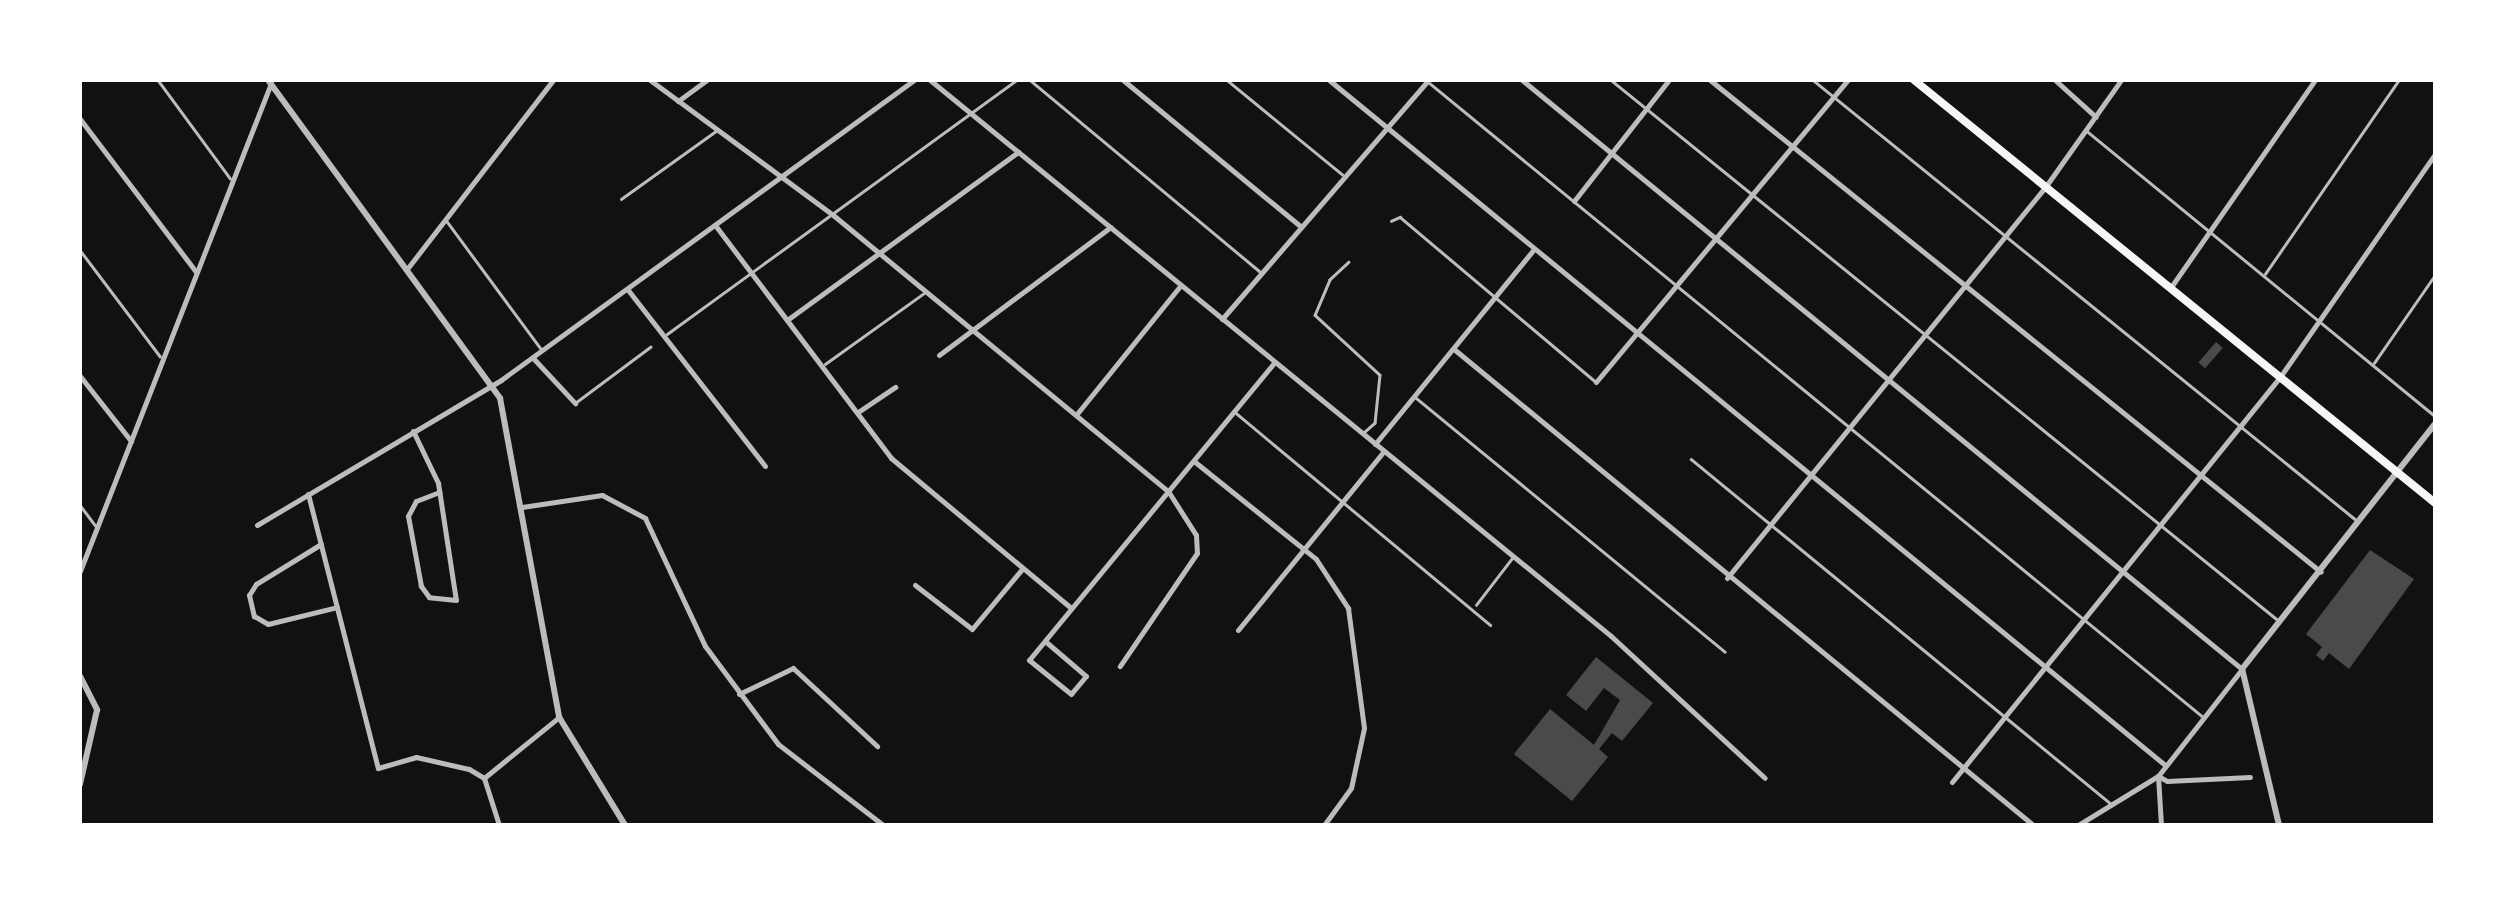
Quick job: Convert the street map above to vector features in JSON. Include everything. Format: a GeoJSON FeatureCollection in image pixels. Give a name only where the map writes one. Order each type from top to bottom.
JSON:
{"type":"FeatureCollection","features":[{"type":"Feature","properties":{"kind":"main road"},"geometry":{"type":"LineString","coordinates":[[1914,80],[2435,503]]}},
{"type":"Feature","properties":{"kind":"street"},"geometry":{"type":"LineString","coordinates":[[407,270],[553,80]]}},
{"type":"Feature","properties":{"kind":"street"},"geometry":{"type":"LineString","coordinates":[[650,80],[833,215],[1168,491],[1196,534],[1197,552],[1120,666]]}},
{"type":"Feature","properties":{"kind":"street"},"geometry":{"type":"LineString","coordinates":[[678,101],[707,80]]}},
{"type":"Feature","properties":{"kind":"street"},"geometry":{"type":"LineString","coordinates":[[257,524],[543,352],[914,80]]}},
{"type":"Feature","properties":{"kind":"street"},"geometry":{"type":"LineString","coordinates":[[930,80],[1659,676],[1764,778]]}},
{"type":"Feature","properties":{"kind":"street"},"geometry":{"type":"LineString","coordinates":[[1123,80],[1300,225]]}},
{"type":"Feature","properties":{"kind":"street"},"geometry":{"type":"LineString","coordinates":[[1329,80],[2165,764]]}},
{"type":"Feature","properties":{"kind":"street"},"geometry":{"type":"LineString","coordinates":[[1222,318],[1427,80]]}},
{"type":"Feature","properties":{"kind":"street"},"geometry":{"type":"LineString","coordinates":[[1522,80],[2242,670],[2279,825]]}},
{"type":"Feature","properties":{"kind":"street"},"geometry":{"type":"LineString","coordinates":[[1574,201],[1669,80]]}},
{"type":"Feature","properties":{"kind":"street"},"geometry":{"type":"LineString","coordinates":[[1710,80],[2320,572]]}},
{"type":"Feature","properties":{"kind":"street"},"geometry":{"type":"LineString","coordinates":[[1596,382],[1642,335],[1848,80]]}},
{"type":"Feature","properties":{"kind":"street"},"geometry":{"type":"LineString","coordinates":[[2056,80],[2096,116]]}},
{"type":"Feature","properties":{"kind":"street"},"geometry":{"type":"LineString","coordinates":[[1728,578],[2046,186],[2121,80]]}},
{"type":"Feature","properties":{"kind":"street"},"geometry":{"type":"LineString","coordinates":[[2171,288],[2315,80]]}},
{"type":"Feature","properties":{"kind":"street"},"geometry":{"type":"LineString","coordinates":[[80,571],[270,82]]}},
{"type":"Feature","properties":{"kind":"street"},"geometry":{"type":"LineString","coordinates":[[270,82],[492,386],[522,507],[559,717],[625,825]]}},
{"type":"Feature","properties":{"kind":"street"},"geometry":{"type":"LineString","coordinates":[[80,119],[196,272]]}},
{"type":"Feature","properties":{"kind":"street"},"geometry":{"type":"LineString","coordinates":[[787,320],[1018,152]]}},
{"type":"Feature","properties":{"kind":"street"},"geometry":{"type":"LineString","coordinates":[[1952,782],[2280,377],[2435,154]]}},
{"type":"Feature","properties":{"kind":"street"},"geometry":{"type":"LineString","coordinates":[[715,226],[916,482],[1071,608]]}},
{"type":"Feature","properties":{"kind":"street"},"geometry":{"type":"LineString","coordinates":[[939,355],[1111,228]]}},
{"type":"Feature","properties":{"kind":"street"},"geometry":{"type":"LineString","coordinates":[[1375,444],[1456,350],[1534,248]]}},
{"type":"Feature","properties":{"kind":"street"},"geometry":{"type":"LineString","coordinates":[[1076,414],[1181,285]]}},
{"type":"Feature","properties":{"kind":"street"},"geometry":{"type":"LineString","coordinates":[[628,289],[764,466]]}},
{"type":"Feature","properties":{"kind":"street"},"geometry":{"type":"LineString","coordinates":[[1456,350],[1728,578],[2033,825]]}},
{"type":"Feature","properties":{"kind":"street"},"geometry":{"type":"LineString","coordinates":[[533,358],[575,403]]}},
{"type":"Feature","properties":{"kind":"street"},"geometry":{"type":"LineString","coordinates":[[1045,641],[1086,676],[1071,694],[1028,660],[1274,362]]}},
{"type":"Feature","properties":{"kind":"street"},"geometry":{"type":"LineString","coordinates":[[80,376],[131,441]]}},
{"type":"Feature","properties":{"kind":"street"},"geometry":{"type":"LineString","coordinates":[[858,412],[895,388]]}},
{"type":"Feature","properties":{"kind":"street"},"geometry":{"type":"LineString","coordinates":[[2078,825],[2158,776],[2435,424]]}},
{"type":"Feature","properties":{"kind":"street"},"geometry":{"type":"LineString","coordinates":[[413,432],[439,492],[456,600],[430,596],[421,586],[408,516],[416,501],[439,492]]}},
{"type":"Feature","properties":{"kind":"street"},"geometry":{"type":"LineString","coordinates":[[1238,630],[1384,452]]}},
{"type":"Feature","properties":{"kind":"street"},"geometry":{"type":"LineString","coordinates":[[1195,462],[1334,578],[1348,608],[1363,698],[1361,750],[1351,788],[1324,825]]}},
{"type":"Feature","properties":{"kind":"street"},"geometry":{"type":"LineString","coordinates":[[308,494],[378,768],[416,757],[440,759],[484,778],[499,825]]}},
{"type":"Feature","properties":{"kind":"street"},"geometry":{"type":"LineString","coordinates":[[522,507],[602,494],[645,518],[705,646],[739,694],[814,777],[883,825]]}},
{"type":"Feature","properties":{"kind":"street"},"geometry":{"type":"LineString","coordinates":[[321,544],[251,588],[254,616],[268,624],[337,607]]}},
{"type":"Feature","properties":{"kind":"street"},"geometry":{"type":"LineString","coordinates":[[915,585],[972,629],[1022,569]]}},
{"type":"Feature","properties":{"kind":"street"},"geometry":{"type":"LineString","coordinates":[[739,694],[771,673],[793,668],[877,746]]}},
{"type":"Feature","properties":{"kind":"street"},"geometry":{"type":"LineString","coordinates":[[80,676],[89,689],[96,724],[80,784]]}},
{"type":"Feature","properties":{"kind":"street"},"geometry":{"type":"LineString","coordinates":[[484,778],[559,717]]}},
{"type":"Feature","properties":{"kind":"street"},"geometry":{"type":"LineString","coordinates":[[2158,776],[2167,781],[2250,777]]}},
{"type":"Feature","properties":{"kind":"street"},"geometry":{"type":"LineString","coordinates":[[2158,776],[2160,825]]}},
{"type":"Feature","properties":{"kind":"lane"},"geometry":{"type":"LineString","coordinates":[[158,80],[230,178]]}},
{"type":"Feature","properties":{"kind":"lane"},"geometry":{"type":"LineString","coordinates":[[666,335],[1016,80]]}},
{"type":"Feature","properties":{"kind":"lane"},"geometry":{"type":"LineString","coordinates":[[1030,80],[1260,272]]}},
{"type":"Feature","properties":{"kind":"lane"},"geometry":{"type":"LineString","coordinates":[[1227,80],[1343,175]]}},
{"type":"Feature","properties":{"kind":"lane"},"geometry":{"type":"LineString","coordinates":[[1427,80],[2204,717]]}},
{"type":"Feature","properties":{"kind":"lane"},"geometry":{"type":"LineString","coordinates":[[1612,80],[2280,622]]}},
{"type":"Feature","properties":{"kind":"lane"},"geometry":{"type":"LineString","coordinates":[[1812,80],[2360,523]]}},
{"type":"Feature","properties":{"kind":"lane"},"geometry":{"type":"LineString","coordinates":[[2264,276],[2398,80]]}},
{"type":"Feature","properties":{"kind":"lane"},"geometry":{"type":"LineString","coordinates":[[620,200],[718,130]]}},
{"type":"Feature","properties":{"kind":"lane"},"geometry":{"type":"LineString","coordinates":[[2086,130],[2435,416]]}},
{"type":"Feature","properties":{"kind":"lane"},"geometry":{"type":"LineString","coordinates":[[1391,221],[1400,218],[1596,382]]}},
{"type":"Feature","properties":{"kind":"lane"},"geometry":{"type":"LineString","coordinates":[[445,219],[543,352]]}},
{"type":"Feature","properties":{"kind":"lane"},"geometry":{"type":"LineString","coordinates":[[80,250],[162,357]]}},
{"type":"Feature","properties":{"kind":"lane"},"geometry":{"type":"LineString","coordinates":[[1349,262],[1330,280],[1315,315],[1380,375],[1375,423],[1363,434]]}},
{"type":"Feature","properties":{"kind":"lane"},"geometry":{"type":"LineString","coordinates":[[2373,364],[2435,275]]}},
{"type":"Feature","properties":{"kind":"lane"},"geometry":{"type":"LineString","coordinates":[[822,366],[925,292]]}},
{"type":"Feature","properties":{"kind":"lane"},"geometry":{"type":"LineString","coordinates":[[575,403],[650,347]]}},
{"type":"Feature","properties":{"kind":"lane"},"geometry":{"type":"LineString","coordinates":[[1415,397],[1725,652]]}},
{"type":"Feature","properties":{"kind":"lane"},"geometry":{"type":"LineString","coordinates":[[1235,412],[1343,499],[1426,576],[1475,606],[1490,625]]}},
{"type":"Feature","properties":{"kind":"lane"},"geometry":{"type":"LineString","coordinates":[[1690,459],[2112,804]]}},
{"type":"Feature","properties":{"kind":"lane"},"geometry":{"type":"LineString","coordinates":[[80,505],[96,528]]}},
{"type":"Feature","properties":{"kind":"lane"},"geometry":{"type":"LineString","coordinates":[[1475,606],[1513,557]]}},
{"type":"Feature","properties":{"kind":"lane"},"geometry":{"type":"LineString","coordinates":[[80,699],[89,689]]}},
{"type":"Feature","properties":{"kind":"building"},"geometry":{"type":"Polygon","coordinates":[[[2216,342],[2223,348],[2205,368],[2198,362],[2216,342]]]}},
{"type":"Feature","properties":{"kind":"building"},"geometry":{"type":"Polygon","coordinates":[[[2370,550],[2414,579],[2349,669],[2329,653],[2323,661],[2316,655],[2322,647],[2306,634],[2370,550]]]}},
{"type":"Feature","properties":{"kind":"building"},"geometry":{"type":"Polygon","coordinates":[[[1596,657],[1653,703],[1622,741],[1612,733],[1599,749],[1608,757],[1572,801],[1514,754],[1550,709],[1594,745],[1620,700],[1604,688],[1586,711],[1566,695],[1596,657]]]}}]}
